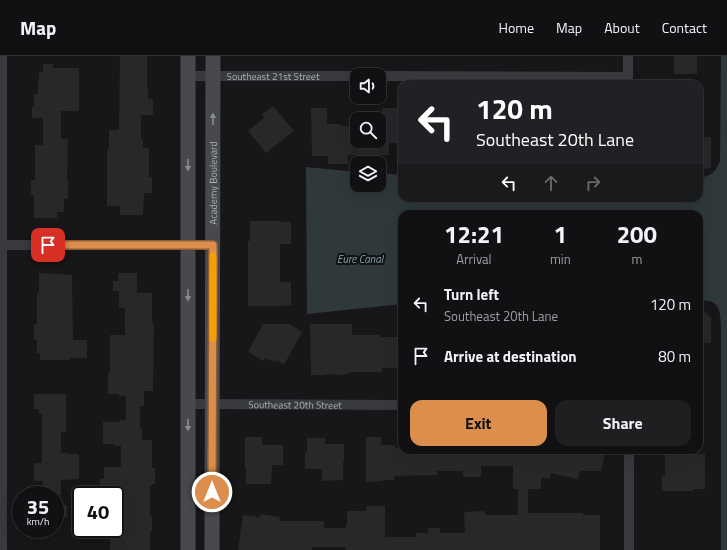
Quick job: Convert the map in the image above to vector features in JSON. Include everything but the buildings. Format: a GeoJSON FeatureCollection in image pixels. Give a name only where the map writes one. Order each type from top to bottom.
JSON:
{"type":"FeatureCollection","features":[{"type":"Feature","properties":{"kind":"street"},"geometry":{"type":"LineString","coordinates":[[2,56],[2,550]]}},
{"type":"Feature","properties":{"kind":"street"},"geometry":{"type":"LineString","coordinates":[[188,56],[188,550]]}},
{"type":"Feature","properties":{"kind":"street","name":"Academy Boulevard"},"geometry":{"type":"LineString","coordinates":[[212,550],[213,56]]}},
{"type":"Feature","properties":{"kind":"street"},"geometry":{"type":"LineString","coordinates":[[386,76],[628,80],[628,56]]}},
{"type":"Feature","properties":{"kind":"street","name":"Southeast 21st Street"},"geometry":{"type":"LineString","coordinates":[[188,76],[350,76]]}},
{"type":"Feature","properties":{"kind":"street"},"geometry":{"type":"LineString","coordinates":[[1,244],[213,245]]}},
{"type":"Feature","properties":{"kind":"street","name":"Southeast 20th Street"},"geometry":{"type":"LineString","coordinates":[[188,404],[398,405]]}},
{"type":"Feature","properties":{"kind":"street"},"geometry":{"type":"LineString","coordinates":[[629,454],[629,550]]}},
{"type":"Feature","properties":{"kind":"water","name":"Eure Canal"},"geometry":{"type":"Polygon","coordinates":[[[721,56],[727,56],[727,550],[721,550],[721,325],[720,312],[717,306],[712,302],[703,301],[703,210],[398,210],[398,304],[307,314],[306,167],[350,171],[350,192],[386,192],[386,174],[398,175],[398,202],[703,202],[703,177],[712,173],[717,168],[720,161],[721,56]]]}},
{"type":"Feature","properties":{"kind":"slow traffic"},"geometry":{"type":"LineString","coordinates":[[213,256],[213,338]]}},
{"type":"Feature","properties":{"kind":"route"},"geometry":{"type":"LineString","coordinates":[[48,245],[213,245],[212,492]]}}]}
